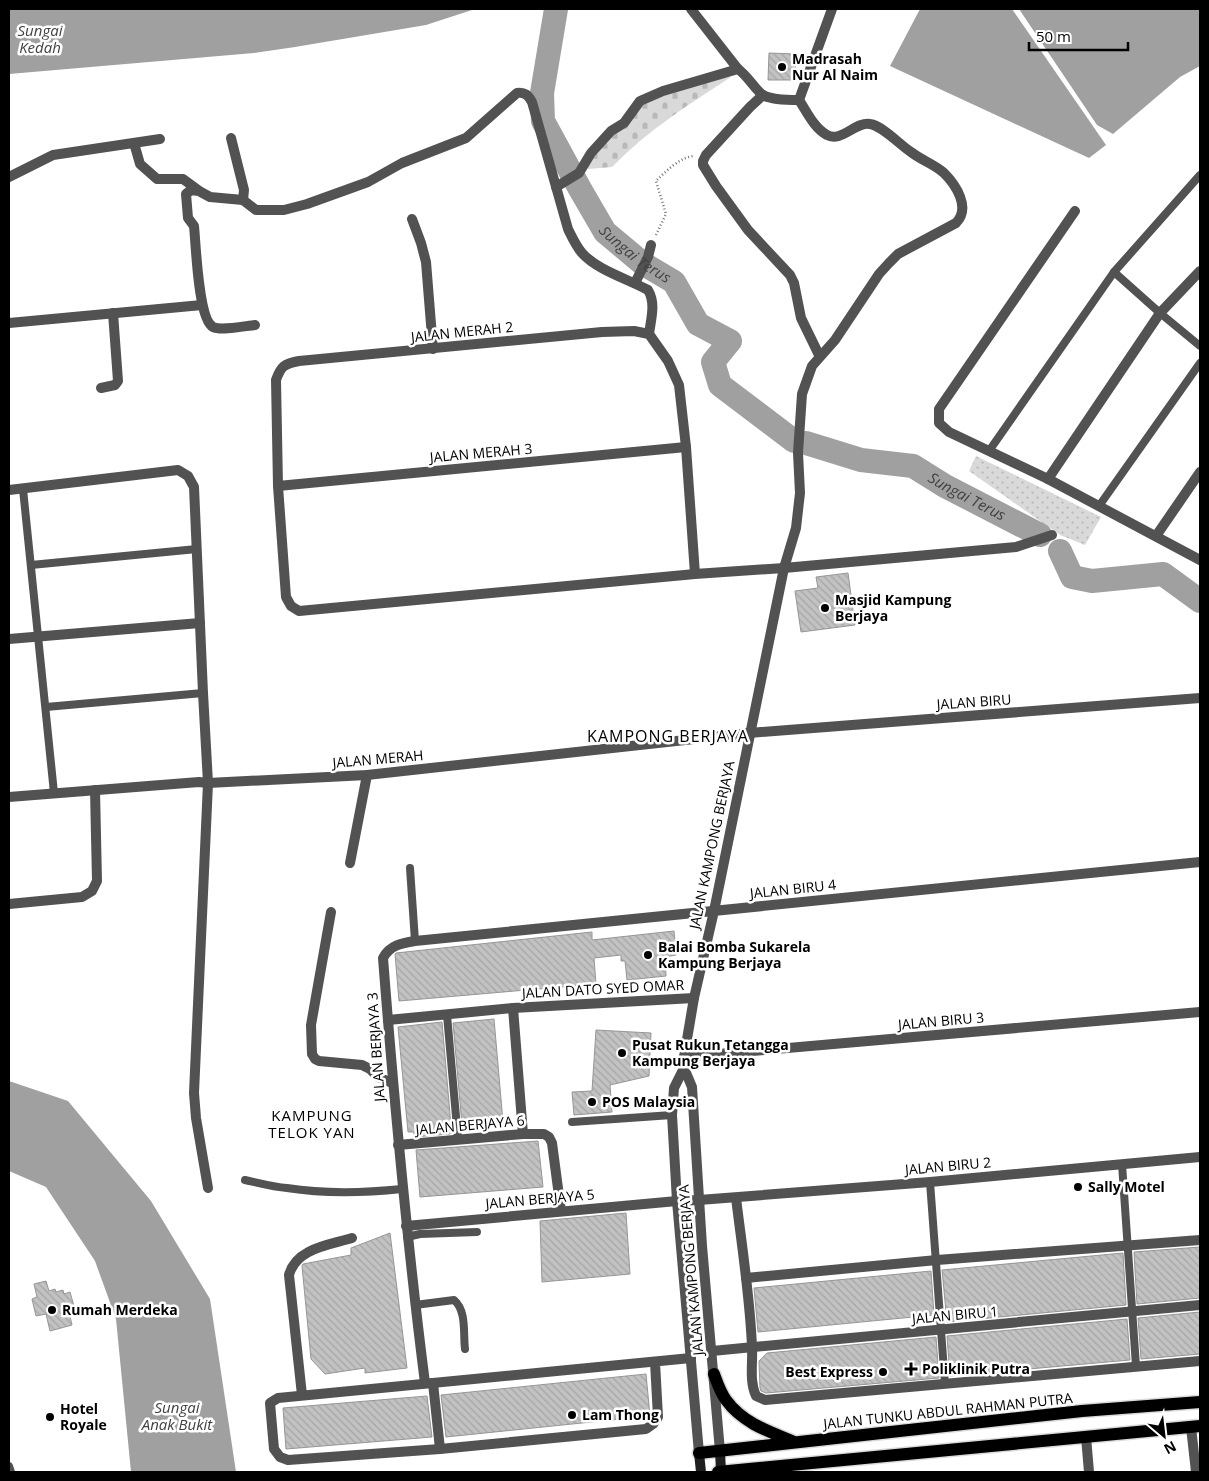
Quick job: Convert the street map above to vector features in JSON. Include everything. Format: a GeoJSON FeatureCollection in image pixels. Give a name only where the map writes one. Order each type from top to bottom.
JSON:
{"type":"FeatureCollection","features":[{"type":"Feature","properties":{"kind":"main road"},"geometry":{"type":"LineString","coordinates":[[714,1374],[725,1398],[742,1418],[795,1442]]}},
{"type":"Feature","properties":{"kind":"main road","name":"JALAN TUNKU ABDUL RAHMAN PUTRA"},"geometry":{"type":"LineString","coordinates":[[699,1453],[1082,1411],[1200,1402]]}},
{"type":"Feature","properties":{"kind":"main road"},"geometry":{"type":"LineString","coordinates":[[718,1472],[1196,1426]]}},
{"type":"Feature","properties":{"kind":"main road","name":"JALAN KAMPONG BERJAYA"},"geometry":{"type":"LineString","coordinates":[[720,1451],[721,1472]]}},
{"type":"Feature","properties":{"kind":"main road"},"geometry":{"type":"LineString","coordinates":[[699,1453],[701,1472]]}},
{"type":"Feature","properties":{"kind":"main road"},"geometry":{"type":"LineString","coordinates":[[783,1472],[803,1464]]}},
{"type":"Feature","properties":{"kind":"street"},"geometry":{"type":"LineString","coordinates":[[691,9],[738,69],[745,74],[763,95],[785,100],[799,100],[832,9]]}},
{"type":"Feature","properties":{"kind":"street"},"geometry":{"type":"LineString","coordinates":[[560,185],[579,173],[591,152],[611,131],[624,123],[640,101],[663,91],[738,69]]}},
{"type":"Feature","properties":{"kind":"street"},"geometry":{"type":"LineString","coordinates":[[134,143],[140,164],[157,180],[183,179],[210,198],[243,200],[256,210],[284,210],[307,204],[368,182],[402,162],[466,138],[517,93],[523,92],[529,96],[532,102],[560,185],[568,229],[582,253],[593,263],[637,278],[652,297],[653,304],[649,334],[668,362],[679,385],[686,448],[695,574],[1016,547],[1052,535]]}},
{"type":"Feature","properties":{"kind":"street"},"geometry":{"type":"LineString","coordinates":[[763,95],[706,155],[703,165],[748,230],[790,275],[794,283],[800,318],[820,355]]}},
{"type":"Feature","properties":{"kind":"street","name":"JALAN KAMPONG BERJAYA"},"geometry":{"type":"LineString","coordinates":[[720,1451],[699,1200],[692,1088],[684,1068],[684,1057],[694,998],[714,911],[749,733],[784,568],[796,528],[800,493],[798,453],[802,394],[808,373],[820,355],[835,340],[879,274],[904,250],[956,222],[960,218],[963,207],[953,185],[944,173],[912,153],[878,127],[863,124],[838,136],[831,137],[816,126],[799,100]]}},
{"type":"Feature","properties":{"kind":"street"},"geometry":{"type":"LineString","coordinates":[[231,138],[244,190],[243,200]]}},
{"type":"Feature","properties":{"kind":"street"},"geometry":{"type":"LineString","coordinates":[[9,177],[53,155],[160,139]]}},
{"type":"Feature","properties":{"kind":"street"},"geometry":{"type":"LineString","coordinates":[[199,191],[191,190],[186,194],[186,206],[188,218],[194,226],[202,305],[208,322],[213,327],[221,328],[255,325]]}},
{"type":"Feature","properties":{"kind":"street"},"geometry":{"type":"LineString","coordinates":[[1075,211],[939,410],[939,423],[949,432],[1048,479],[1200,560]]}},
{"type":"Feature","properties":{"kind":"street"},"geometry":{"type":"LineString","coordinates":[[412,219],[422,243],[426,262],[433,349]]}},
{"type":"Feature","properties":{"kind":"street"},"geometry":{"type":"LineString","coordinates":[[637,278],[648,257],[651,245]]}},
{"type":"Feature","properties":{"kind":"street"},"geometry":{"type":"LineString","coordinates":[[1048,479],[1160,313],[1200,271]]}},
{"type":"Feature","properties":{"kind":"street"},"geometry":{"type":"LineString","coordinates":[[9,322],[202,305]]}},
{"type":"Feature","properties":{"kind":"street"},"geometry":{"type":"LineString","coordinates":[[101,388],[118,382],[113,313]]}},
{"type":"Feature","properties":{"kind":"street","name":"JALAN MERAH 2"},"geometry":{"type":"LineString","coordinates":[[649,334],[634,331],[602,332],[287,363],[280,370],[276,380],[278,486],[286,597],[291,606],[299,611],[695,574]]}},
{"type":"Feature","properties":{"kind":"street","name":"JALAN MERAH 3"},"geometry":{"type":"LineString","coordinates":[[278,486],[686,448]]}},
{"type":"Feature","properties":{"kind":"street"},"geometry":{"type":"LineString","coordinates":[[9,490],[178,470],[188,476],[194,487],[208,783],[194,1093],[196,1118],[208,1188]]}},
{"type":"Feature","properties":{"kind":"street"},"geometry":{"type":"LineString","coordinates":[[1156,536],[1200,472]]}},
{"type":"Feature","properties":{"kind":"street"},"geometry":{"type":"LineString","coordinates":[[9,639],[200,624]]}},
{"type":"Feature","properties":{"kind":"street","name":"JALAN BIRU"},"geometry":{"type":"LineString","coordinates":[[749,733],[1200,698]]}},
{"type":"Feature","properties":{"kind":"street","name":"JALAN MERAH"},"geometry":{"type":"LineString","coordinates":[[9,797],[199,782],[368,775],[749,733]]}},
{"type":"Feature","properties":{"kind":"street"},"geometry":{"type":"LineString","coordinates":[[350,863],[368,775]]}},
{"type":"Feature","properties":{"kind":"street"},"geometry":{"type":"LineString","coordinates":[[9,904],[82,897],[92,891],[97,881],[95,790]]}},
{"type":"Feature","properties":{"kind":"street","name":"JALAN BIRU 4"},"geometry":{"type":"LineString","coordinates":[[390,949],[402,943],[415,941],[1200,862]]}},
{"type":"Feature","properties":{"kind":"street"},"geometry":{"type":"LineString","coordinates":[[331,912],[311,1025],[312,1054],[314,1059],[319,1061],[362,1065],[370,1069],[378,1077],[392,1083]]}},
{"type":"Feature","properties":{"kind":"street","name":"JALAN BERJAYA 3"},"geometry":{"type":"LineString","coordinates":[[390,949],[383,958],[402,1189],[415,1305],[440,1450]]}},
{"type":"Feature","properties":{"kind":"street","name":"JALAN DATO SYED OMAR"},"geometry":{"type":"LineString","coordinates":[[388,1020],[513,1008],[694,998]]}},
{"type":"Feature","properties":{"kind":"street"},"geometry":{"type":"LineString","coordinates":[[513,1008],[523,1134]]}},
{"type":"Feature","properties":{"kind":"street","name":"JALAN BIRU 3"},"geometry":{"type":"LineString","coordinates":[[684,1057],[1200,1012]]}},
{"type":"Feature","properties":{"kind":"street","name":"JALAN KAMPONG BERJAYA"},"geometry":{"type":"LineString","coordinates":[[684,1068],[674,1088],[672,1115],[677,1201],[699,1453]]}},
{"type":"Feature","properties":{"kind":"street","name":"JALAN BERJAYA 6"},"geometry":{"type":"LineString","coordinates":[[398,1145],[523,1134],[544,1134],[549,1137],[552,1143],[561,1211]]}},
{"type":"Feature","properties":{"kind":"street","name":"JALAN BIRU 2"},"geometry":{"type":"LineString","coordinates":[[699,1200],[930,1182],[1200,1156]]}},
{"type":"Feature","properties":{"kind":"street"},"geometry":{"type":"LineString","coordinates":[[736,1198],[746,1278],[752,1347],[753,1389],[756,1396],[764,1400],[1200,1361]]}},
{"type":"Feature","properties":{"kind":"street","name":"JALAN BERJAYA 5"},"geometry":{"type":"LineString","coordinates":[[406,1226],[699,1200]]}},
{"type":"Feature","properties":{"kind":"street"},"geometry":{"type":"LineString","coordinates":[[302,1395],[289,1274],[298,1258],[308,1252],[352,1238]]}},
{"type":"Feature","properties":{"kind":"street"},"geometry":{"type":"LineString","coordinates":[[746,1278],[937,1260],[1200,1240]]}},
{"type":"Feature","properties":{"kind":"street","name":"JALAN BIRU 1"},"geometry":{"type":"LineString","coordinates":[[712,1351],[1200,1306]]}},
{"type":"Feature","properties":{"kind":"street"},"geometry":{"type":"LineString","coordinates":[[655,1362],[658,1417],[646,1429],[440,1450],[288,1460],[280,1457],[274,1448],[270,1403],[278,1398],[691,1358]]}},
{"type":"Feature","properties":{"kind":"street"},"geometry":{"type":"LineString","coordinates":[[1196,1426],[1196,1472]]}},
{"type":"Feature","properties":{"kind":"street"},"geometry":{"type":"LineString","coordinates":[[1086,1437],[1089,1472]]}},
{"type":"Feature","properties":{"kind":"lane"},"geometry":{"type":"LineString","coordinates":[[989,451],[1114,272],[1200,175]]}},
{"type":"Feature","properties":{"kind":"lane"},"geometry":{"type":"LineString","coordinates":[[1114,272],[1200,346]]}},
{"type":"Feature","properties":{"kind":"lane"},"geometry":{"type":"LineString","coordinates":[[1099,506],[1200,363]]}},
{"type":"Feature","properties":{"kind":"lane"},"geometry":{"type":"LineString","coordinates":[[22,489],[39,636],[54,793]]}},
{"type":"Feature","properties":{"kind":"lane"},"geometry":{"type":"LineString","coordinates":[[31,565],[197,549]]}},
{"type":"Feature","properties":{"kind":"lane"},"geometry":{"type":"LineString","coordinates":[[46,707],[203,693]]}},
{"type":"Feature","properties":{"kind":"lane"},"geometry":{"type":"LineString","coordinates":[[410,868],[415,941]]}},
{"type":"Feature","properties":{"kind":"lane"},"geometry":{"type":"LineString","coordinates":[[447,1015],[458,1139]]}},
{"type":"Feature","properties":{"kind":"lane"},"geometry":{"type":"LineString","coordinates":[[572,1122],[672,1115]]}},
{"type":"Feature","properties":{"kind":"lane"},"geometry":{"type":"LineString","coordinates":[[1122,1164],[1136,1366]]}},
{"type":"Feature","properties":{"kind":"lane"},"geometry":{"type":"LineString","coordinates":[[245,1180],[311,1191],[361,1193],[402,1189]]}},
{"type":"Feature","properties":{"kind":"lane"},"geometry":{"type":"LineString","coordinates":[[930,1182],[945,1384]]}},
{"type":"Feature","properties":{"kind":"lane"},"geometry":{"type":"LineString","coordinates":[[407,1237],[420,1234],[477,1232]]}},
{"type":"Feature","properties":{"kind":"lane"},"geometry":{"type":"LineString","coordinates":[[415,1305],[454,1300],[460,1305],[464,1349]]}},
{"type":"Feature","properties":{"kind":"lane"},"geometry":{"type":"LineString","coordinates":[[9,1466],[11,1472]]}},
{"type":"Feature","properties":{"kind":"path"},"geometry":{"type":"LineString","coordinates":[[651,245],[666,214],[656,182],[667,170],[690,156],[706,155]]}},
{"type":"Feature","properties":{"kind":"green space"},"geometry":{"type":"Polygon","coordinates":[[[731,77],[654,130],[612,167],[588,169],[588,160],[643,104],[671,92],[715,78],[731,77]]]}},
{"type":"Feature","properties":{"kind":"green space"},"geometry":{"type":"Polygon","coordinates":[[[976,456],[1101,517],[1085,545],[1060,535],[969,471],[976,456]]]}},
{"type":"Feature","properties":{"kind":"water","name":"Sungai Kedah"},"geometry":{"type":"Polygon","coordinates":[[[9,9],[475,9],[426,25],[254,53],[9,74],[9,9]]]}},
{"type":"Feature","properties":{"kind":"water"},"geometry":{"type":"Polygon","coordinates":[[[920,9],[1012,9],[1106,145],[1089,158],[890,66],[920,9]]]}},
{"type":"Feature","properties":{"kind":"water"},"geometry":{"type":"Polygon","coordinates":[[[1019,9],[1200,9],[1200,66],[1180,77],[1113,134],[1097,125],[1019,9]]]}},
{"type":"Feature","properties":{"kind":"water","name":"Sungai Anak Bukit"},"geometry":{"type":"Polygon","coordinates":[[[9,1081],[68,1101],[151,1201],[210,1299],[236,1472],[131,1472],[116,1319],[95,1261],[46,1187],[9,1171],[9,1081]]]}},
{"type":"Feature","properties":{"kind":"building","name":"Madrasah Nur Al Naim"},"geometry":{"type":"Polygon","coordinates":[[[769,53],[796,54],[795,80],[768,80],[769,53]]]}},
{"type":"Feature","properties":{"kind":"building","name":"Masjid Kampung Berjaya"},"geometry":{"type":"Polygon","coordinates":[[[848,573],[855,625],[801,632],[795,591],[818,588],[816,577],[848,573]]]}},
{"type":"Feature","properties":{"kind":"building"},"geometry":{"type":"Polygon","coordinates":[[[674,931],[676,955],[665,957],[666,976],[627,980],[625,961],[621,961],[621,955],[594,958],[596,984],[399,1001],[396,953],[592,932],[592,940],[674,931]]]}},
{"type":"Feature","properties":{"kind":"building"},"geometry":{"type":"Polygon","coordinates":[[[494,1019],[503,1122],[462,1125],[453,1023],[494,1019]]]}},
{"type":"Feature","properties":{"kind":"building"},"geometry":{"type":"Polygon","coordinates":[[[442,1022],[451,1126],[450,1134],[414,1137],[414,1132],[408,1132],[398,1027],[442,1022]]]}},
{"type":"Feature","properties":{"kind":"building","name":"Pusat Rukun Tetangga Kampung Berjaya"},"geometry":{"type":"Polygon","coordinates":[[[596,1030],[651,1033],[649,1076],[610,1085],[612,1112],[574,1115],[572,1092],[592,1091],[596,1030]]]}},
{"type":"Feature","properties":{"kind":"building"},"geometry":{"type":"Polygon","coordinates":[[[538,1141],[543,1187],[420,1197],[416,1150],[538,1141]]]}},
{"type":"Feature","properties":{"kind":"building"},"geometry":{"type":"Polygon","coordinates":[[[626,1213],[630,1274],[542,1282],[540,1221],[626,1213]]]}},
{"type":"Feature","properties":{"kind":"building"},"geometry":{"type":"Polygon","coordinates":[[[390,1233],[407,1368],[365,1373],[365,1368],[325,1374],[311,1359],[302,1266],[303,1264],[351,1255],[351,1248],[390,1233]]]}},
{"type":"Feature","properties":{"kind":"building"},"geometry":{"type":"Polygon","coordinates":[[[1200,1247],[1200,1298],[1137,1304],[1134,1252],[1200,1247]]]}},
{"type":"Feature","properties":{"kind":"building"},"geometry":{"type":"Polygon","coordinates":[[[1123,1253],[1126,1305],[947,1322],[942,1270],[1123,1253]]]}},
{"type":"Feature","properties":{"kind":"building"},"geometry":{"type":"Polygon","coordinates":[[[931,1271],[934,1315],[758,1332],[754,1288],[931,1271]]]}},
{"type":"Feature","properties":{"kind":"building"},"geometry":{"type":"Polygon","coordinates":[[[46,1281],[49,1291],[55,1289],[56,1292],[63,1290],[64,1294],[70,1292],[74,1306],[68,1308],[72,1325],[50,1331],[46,1314],[36,1316],[32,1299],[37,1297],[34,1284],[46,1281]]]}},
{"type":"Feature","properties":{"kind":"building"},"geometry":{"type":"Polygon","coordinates":[[[1200,1312],[1200,1354],[1141,1359],[1138,1318],[1200,1312]]]}},
{"type":"Feature","properties":{"kind":"building"},"geometry":{"type":"Polygon","coordinates":[[[1127,1319],[1130,1360],[950,1376],[947,1336],[1127,1319]]]}},
{"type":"Feature","properties":{"kind":"building"},"geometry":{"type":"Polygon","coordinates":[[[936,1337],[939,1378],[766,1393],[761,1391],[760,1388],[759,1361],[767,1353],[936,1337]]]}},
{"type":"Feature","properties":{"kind":"building"},"geometry":{"type":"Polygon","coordinates":[[[646,1374],[650,1416],[446,1437],[441,1395],[646,1374]]]}},
{"type":"Feature","properties":{"kind":"building"},"geometry":{"type":"Polygon","coordinates":[[[427,1396],[432,1437],[286,1449],[283,1408],[427,1396]]]}},
{"type":"Feature","properties":{"kind":"waterway","name":"Sungai Terus"},"geometry":{"type":"LineString","coordinates":[[556,9],[542,93],[543,121],[580,189],[605,232],[642,263],[674,282],[698,324],[730,341],[713,362],[720,385],[794,441]]}},
{"type":"Feature","properties":{"kind":"waterway","name":"Sungai Terus"},"geometry":{"type":"LineString","coordinates":[[806,443],[861,460],[913,466],[945,486],[1040,535]]}},
{"type":"Feature","properties":{"kind":"waterway","name":"Sungai Terus"},"geometry":{"type":"LineString","coordinates":[[1060,551],[1072,577],[1092,581],[1163,574],[1200,601]]}},
{"type":"Feature","properties":{"kind":"place","name":"Madrasah Nur Al Naim"},"geometry":{"type":"Point","coordinates":[782,67]}},
{"type":"Feature","properties":{"kind":"place","name":"Masjid Kampung Berjaya"},"geometry":{"type":"Point","coordinates":[825,608]}},
{"type":"Feature","properties":{"kind":"place","name":"Balai Bomba Sukarela Kampung Berjaya"},"geometry":{"type":"Point","coordinates":[648,955]}},
{"type":"Feature","properties":{"kind":"place","name":"Pusat Rukun Tetangga Kampung Berjaya"},"geometry":{"type":"Point","coordinates":[622,1053]}},
{"type":"Feature","properties":{"kind":"place","name":"POS Malaysia"},"geometry":{"type":"Point","coordinates":[592,1102]}},
{"type":"Feature","properties":{"kind":"place","name":"Sally Motel"},"geometry":{"type":"Point","coordinates":[1078,1187]}},
{"type":"Feature","properties":{"kind":"place","name":"Rumah Merdeka"},"geometry":{"type":"Point","coordinates":[52,1310]}},
{"type":"Feature","properties":{"kind":"place","name":"Poliklinik Putra"},"geometry":{"type":"Point","coordinates":[911,1369]}},
{"type":"Feature","properties":{"kind":"place","name":"Best Express"},"geometry":{"type":"Point","coordinates":[883,1372]}},
{"type":"Feature","properties":{"kind":"place","name":"Lam Thong"},"geometry":{"type":"Point","coordinates":[572,1415]}},
{"type":"Feature","properties":{"kind":"place","name":"Hotel Royale"},"geometry":{"type":"Point","coordinates":[50,1417]}},
{"type":"Feature","properties":{"kind":"district","name":"KAMPONG BERJAYA"},"geometry":{"type":"Point","coordinates":[668,736]}},
{"type":"Feature","properties":{"kind":"district","name":"KAMPUNG TELOK YAN"},"geometry":{"type":"Point","coordinates":[312,1124]}}]}
